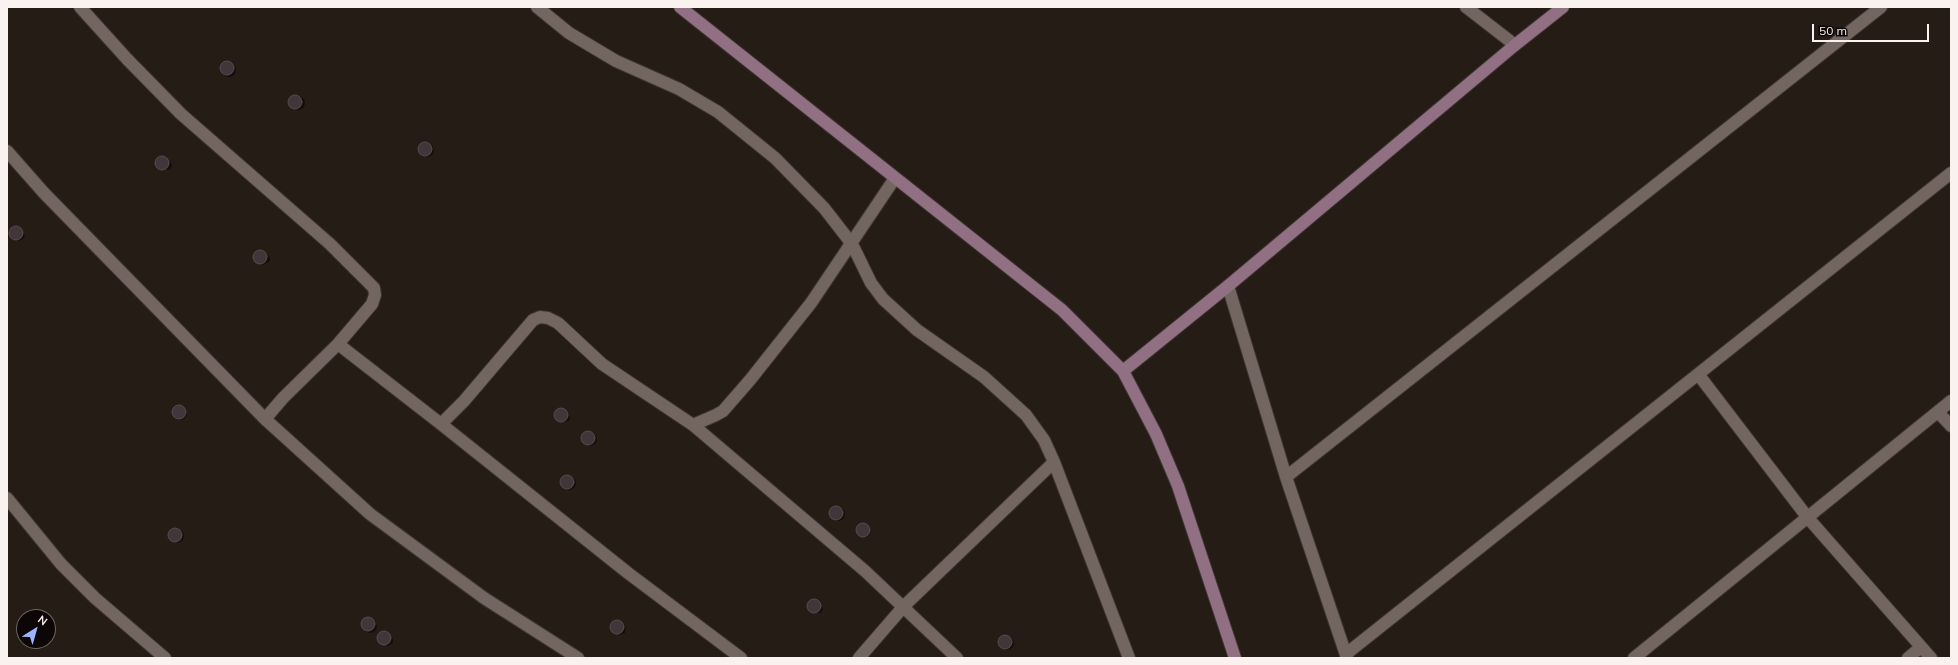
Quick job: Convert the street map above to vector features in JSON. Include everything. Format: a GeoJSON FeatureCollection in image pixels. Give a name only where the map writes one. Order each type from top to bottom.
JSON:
{"type":"FeatureCollection","features":[{"type":"Feature","properties":{"kind":"street"},"geometry":{"type":"LineString","coordinates":[[80,7],[180,114],[330,244],[374,288],[375,295],[372,304],[338,344],[265,419]]}},
{"type":"Feature","properties":{"kind":"street"},"geometry":{"type":"LineString","coordinates":[[537,7],[570,33],[616,61],[678,89],[718,112],[775,158],[824,208],[852,244],[871,283],[883,298],[917,330],[984,377],[1026,415],[1044,440],[1054,462],[1129,658]]}},
{"type":"Feature","properties":{"kind":"street"},"geometry":{"type":"LineString","coordinates":[[680,7],[1062,310],[1123,371],[1156,434],[1178,486],[1235,658]]}},
{"type":"Feature","properties":{"kind":"street"},"geometry":{"type":"LineString","coordinates":[[1466,7],[1515,45]]}},
{"type":"Feature","properties":{"kind":"street"},"geometry":{"type":"LineString","coordinates":[[1123,371],[1228,286],[1515,45],[1563,7]]}},
{"type":"Feature","properties":{"kind":"street"},"geometry":{"type":"LineString","coordinates":[[1286,477],[1881,7]]}},
{"type":"Feature","properties":{"kind":"street"},"geometry":{"type":"LineString","coordinates":[[7,151],[44,193],[265,419],[370,514],[484,598],[578,658]]}},
{"type":"Feature","properties":{"kind":"street"},"geometry":{"type":"LineString","coordinates":[[1228,286],[1286,477],[1347,656],[1951,173]]}},
{"type":"Feature","properties":{"kind":"street"},"geometry":{"type":"LineString","coordinates":[[693,424],[723,411],[811,303],[895,178]]}},
{"type":"Feature","properties":{"kind":"street"},"geometry":{"type":"LineString","coordinates":[[441,424],[464,401],[533,320],[540,317],[548,318],[558,323],[602,364],[693,424],[904,606],[957,658]]}},
{"type":"Feature","properties":{"kind":"street"},"geometry":{"type":"LineString","coordinates":[[338,344],[628,573],[741,658]]}},
{"type":"Feature","properties":{"kind":"street"},"geometry":{"type":"LineString","coordinates":[[1698,374],[1808,518],[1931,658]]}},
{"type":"Feature","properties":{"kind":"street"},"geometry":{"type":"LineString","coordinates":[[1634,658],[1951,402]]}},
{"type":"Feature","properties":{"kind":"street"},"geometry":{"type":"LineString","coordinates":[[1938,412],[1951,426]]}},
{"type":"Feature","properties":{"kind":"street"},"geometry":{"type":"LineString","coordinates":[[859,658],[904,606],[1054,462]]}},
{"type":"Feature","properties":{"kind":"street"},"geometry":{"type":"LineString","coordinates":[[7,498],[62,564],[95,598],[165,658]]}},
{"type":"Feature","properties":{"kind":"street"},"geometry":{"type":"LineString","coordinates":[[1908,658],[1921,647]]}},
{"type":"Feature","properties":{"kind":"building"},"geometry":{"type":"Polygon","coordinates":[[[227,61],[232,63],[234,68],[232,73],[227,75],[222,73],[220,68],[222,63],[227,61]]]}},
{"type":"Feature","properties":{"kind":"building"},"geometry":{"type":"Polygon","coordinates":[[[295,95],[300,97],[302,102],[300,107],[295,109],[290,107],[288,102],[290,97],[295,95]]]}},
{"type":"Feature","properties":{"kind":"building"},"geometry":{"type":"Polygon","coordinates":[[[425,142],[430,144],[432,149],[430,154],[425,156],[420,154],[418,149],[420,144],[425,142]]]}},
{"type":"Feature","properties":{"kind":"building"},"geometry":{"type":"Polygon","coordinates":[[[162,156],[167,158],[169,163],[167,168],[162,170],[157,168],[155,163],[157,158],[162,156]]]}},
{"type":"Feature","properties":{"kind":"building"},"geometry":{"type":"Polygon","coordinates":[[[16,226],[21,228],[23,233],[21,238],[16,240],[11,238],[9,233],[11,228],[16,226]]]}},
{"type":"Feature","properties":{"kind":"building"},"geometry":{"type":"Polygon","coordinates":[[[260,250],[265,252],[267,257],[265,262],[260,264],[255,262],[253,257],[255,252],[260,250]]]}},
{"type":"Feature","properties":{"kind":"building"},"geometry":{"type":"Polygon","coordinates":[[[179,405],[184,407],[186,412],[184,417],[179,419],[174,417],[172,412],[174,407],[179,405]]]}},
{"type":"Feature","properties":{"kind":"building"},"geometry":{"type":"Polygon","coordinates":[[[561,408],[566,410],[568,415],[566,420],[561,422],[556,420],[554,415],[556,410],[561,408]]]}},
{"type":"Feature","properties":{"kind":"building"},"geometry":{"type":"Polygon","coordinates":[[[588,431],[593,433],[595,438],[593,443],[588,445],[583,443],[581,438],[583,433],[588,431]]]}},
{"type":"Feature","properties":{"kind":"building"},"geometry":{"type":"Polygon","coordinates":[[[567,475],[572,477],[574,482],[572,487],[567,489],[562,487],[560,482],[562,477],[567,475]]]}},
{"type":"Feature","properties":{"kind":"building"},"geometry":{"type":"Polygon","coordinates":[[[836,506],[841,508],[843,513],[841,518],[836,520],[831,518],[829,513],[831,508],[836,506]]]}},
{"type":"Feature","properties":{"kind":"building"},"geometry":{"type":"Polygon","coordinates":[[[863,523],[868,525],[870,530],[868,535],[863,537],[858,535],[856,530],[858,525],[863,523]]]}},
{"type":"Feature","properties":{"kind":"building"},"geometry":{"type":"Polygon","coordinates":[[[175,528],[180,530],[182,535],[180,540],[175,542],[170,540],[168,535],[170,530],[175,528]]]}},
{"type":"Feature","properties":{"kind":"building"},"geometry":{"type":"Polygon","coordinates":[[[814,599],[819,601],[821,606],[819,611],[814,613],[809,611],[807,606],[809,601],[814,599]]]}},
{"type":"Feature","properties":{"kind":"building"},"geometry":{"type":"Polygon","coordinates":[[[368,617],[373,619],[375,624],[373,629],[368,631],[363,629],[361,624],[363,619],[368,617]]]}},
{"type":"Feature","properties":{"kind":"building"},"geometry":{"type":"Polygon","coordinates":[[[617,620],[622,622],[624,627],[622,632],[617,634],[612,632],[610,627],[612,622],[617,620]]]}},
{"type":"Feature","properties":{"kind":"building"},"geometry":{"type":"Polygon","coordinates":[[[384,631],[389,633],[391,638],[389,643],[384,645],[379,643],[377,638],[379,633],[384,631]]]}},
{"type":"Feature","properties":{"kind":"building"},"geometry":{"type":"Polygon","coordinates":[[[1005,635],[1010,637],[1012,642],[1010,647],[1005,649],[1000,647],[998,642],[1000,637],[1005,635]]]}}]}
